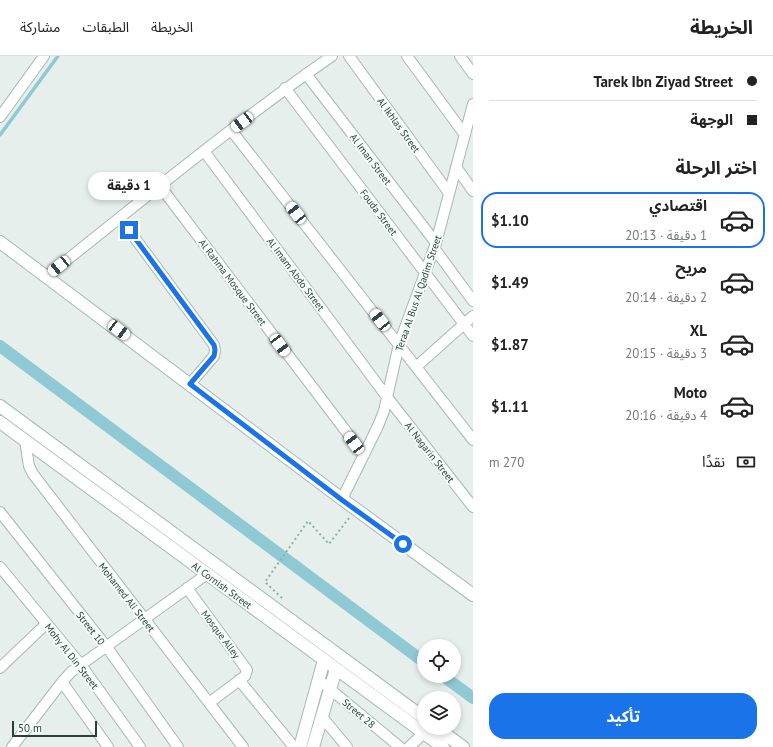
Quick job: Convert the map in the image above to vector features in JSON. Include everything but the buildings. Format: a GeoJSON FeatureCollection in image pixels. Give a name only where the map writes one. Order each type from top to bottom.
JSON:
{"type":"FeatureCollection","features":[{"type":"Feature","properties":{"kind":"main road"},"geometry":{"type":"LineString","coordinates":[[0,242],[342,500],[473,594]]}},
{"type":"Feature","properties":{"kind":"main road","name":"Al Cornish Street"},"geometry":{"type":"LineString","coordinates":[[0,406],[417,713]]}},
{"type":"Feature","properties":{"kind":"main road","name":"Al Cornish Street"},"geometry":{"type":"LineString","coordinates":[[0,422],[417,728]]}},
{"type":"Feature","properties":{"kind":"main road"},"geometry":{"type":"LineString","coordinates":[[300,747],[324,660]]}},
{"type":"Feature","properties":{"kind":"main road"},"geometry":{"type":"LineString","coordinates":[[313,747],[336,669]]}},
{"type":"Feature","properties":{"kind":"main road","name":"Al Cornish Street"},"geometry":{"type":"LineString","coordinates":[[427,735],[443,747]]}},
{"type":"Feature","properties":{"kind":"main road"},"geometry":{"type":"LineString","coordinates":[[447,735],[463,747]]}},
{"type":"Feature","properties":{"kind":"street"},"geometry":{"type":"LineString","coordinates":[[0,118],[44,56]]}},
{"type":"Feature","properties":{"kind":"street"},"geometry":{"type":"LineString","coordinates":[[47,276],[285,88],[332,56]]}},
{"type":"Feature","properties":{"kind":"street","name":"Al Ikhlas Street"},"geometry":{"type":"LineString","coordinates":[[349,56],[449,194]]}},
{"type":"Feature","properties":{"kind":"street"},"geometry":{"type":"LineString","coordinates":[[407,56],[465,135]]}},
{"type":"Feature","properties":{"kind":"street"},"geometry":{"type":"LineString","coordinates":[[460,56],[473,74]]}},
{"type":"Feature","properties":{"kind":"street","name":"Al Iman Street"},"geometry":{"type":"LineString","coordinates":[[306,74],[435,246]]}},
{"type":"Feature","properties":{"kind":"street","name":"Fouda Street"},"geometry":{"type":"LineString","coordinates":[[285,88],[473,336]]}},
{"type":"Feature","properties":{"kind":"street","name":"Teraa Al Bus Al Qadim Street"},"geometry":{"type":"LineString","coordinates":[[342,500],[378,426],[387,397],[399,344],[435,246],[473,104]]}},
{"type":"Feature","properties":{"kind":"street"},"geometry":{"type":"LineString","coordinates":[[231,130],[473,440]]}},
{"type":"Feature","properties":{"kind":"street","name":"Al Imam Abdo Street"},"geometry":{"type":"LineString","coordinates":[[204,151],[387,397]]}},
{"type":"Feature","properties":{"kind":"street"},"geometry":{"type":"LineString","coordinates":[[456,167],[473,191]]}},
{"type":"Feature","properties":{"kind":"street","name":"Al Rahma Mosque Street"},"geometry":{"type":"LineString","coordinates":[[160,186],[364,456]]}},
{"type":"Feature","properties":{"kind":"street"},"geometry":{"type":"LineString","coordinates":[[120,218],[214,345],[214,356],[190,384]]}},
{"type":"Feature","properties":{"kind":"street"},"geometry":{"type":"LineString","coordinates":[[435,246],[473,302]]}},
{"type":"Feature","properties":{"kind":"street"},"geometry":{"type":"LineString","coordinates":[[416,367],[473,316]]}},
{"type":"Feature","properties":{"kind":"street","name":"Al Nagarin Street"},"geometry":{"type":"LineString","coordinates":[[387,397],[473,507]]}},
{"type":"Feature","properties":{"kind":"street","name":"Mohamed Ali Street"},"geometry":{"type":"LineString","coordinates":[[25,441],[29,466],[33,474],[242,747]]}},
{"type":"Feature","properties":{"kind":"street","name":"Street 10"},"geometry":{"type":"LineString","coordinates":[[0,512],[106,646],[178,747]]}},
{"type":"Feature","properties":{"kind":"street","name":"Mohy Al Din Street"},"geometry":{"type":"LineString","coordinates":[[0,567],[81,665],[140,747]]}},
{"type":"Feature","properties":{"kind":"street"},"geometry":{"type":"LineString","coordinates":[[12,747],[62,682],[81,665],[207,574]]}},
{"type":"Feature","properties":{"kind":"street","name":"Mosque Alley"},"geometry":{"type":"LineString","coordinates":[[187,588],[246,668],[247,673],[239,680]]}},
{"type":"Feature","properties":{"kind":"street"},"geometry":{"type":"LineString","coordinates":[[0,668],[46,624]]}},
{"type":"Feature","properties":{"kind":"street"},"geometry":{"type":"LineString","coordinates":[[209,703],[239,680],[294,747]]}},
{"type":"Feature","properties":{"kind":"street","name":"Street 28"},"geometry":{"type":"LineString","coordinates":[[319,680],[400,747]]}},
{"type":"Feature","properties":{"kind":"street"},"geometry":{"type":"LineString","coordinates":[[62,682],[106,744],[95,747]]}},
{"type":"Feature","properties":{"kind":"street"},"geometry":{"type":"LineString","coordinates":[[322,717],[347,747]]}},
{"type":"Feature","properties":{"kind":"street"},"geometry":{"type":"LineString","coordinates":[[409,747],[422,735]]}},
{"type":"Feature","properties":{"kind":"path"},"geometry":{"type":"LineString","coordinates":[[286,601],[265,582],[308,521],[330,544],[356,510]]}},
{"type":"Feature","properties":{"kind":"waterway"},"geometry":{"type":"LineString","coordinates":[[0,135],[58,56]]}},
{"type":"Feature","properties":{"kind":"waterway"},"geometry":{"type":"LineString","coordinates":[[0,346],[417,657]]}},
{"type":"Feature","properties":{"kind":"waterway"},"geometry":{"type":"LineString","coordinates":[[453,683],[473,698]]}},
{"type":"Feature","properties":{"kind":"route"},"geometry":{"type":"LineString","coordinates":[[129,230],[214,345],[214,356],[211,361],[190,384],[342,500],[403,544]]}}]}
